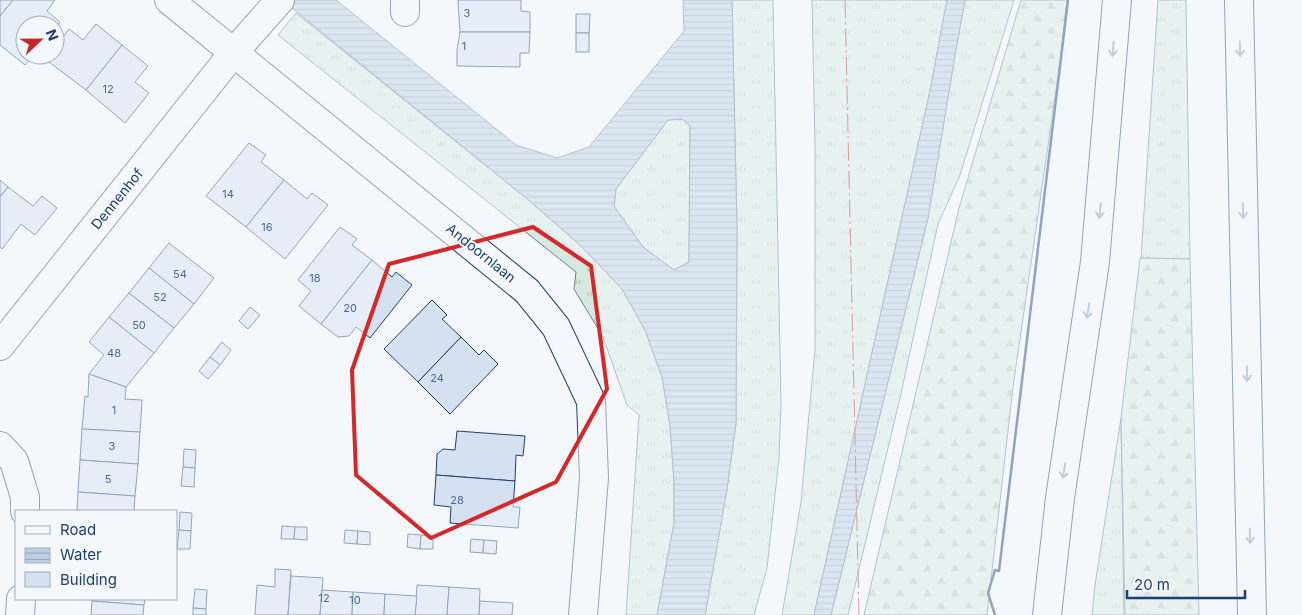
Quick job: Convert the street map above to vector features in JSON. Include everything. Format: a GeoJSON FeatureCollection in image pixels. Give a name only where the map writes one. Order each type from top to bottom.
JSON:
{"type":"FeatureCollection","features":[{"type":"Feature","properties":{"kind":"main road","name":"Andoornlaan"},"geometry":{"type":"LineString","coordinates":[[170,0],[527,291],[556,327],[591,401],[594,478],[583,615]]}},
{"type":"Feature","properties":{"kind":"main road"},"geometry":{"type":"LineString","coordinates":[[1047,615],[1060,498],[1095,262],[1117,0]]}},
{"type":"Feature","properties":{"kind":"main road"},"geometry":{"type":"LineString","coordinates":[[1238,0],[1252,615]]}},
{"type":"Feature","properties":{"kind":"main road","name":"Dennenhof"},"geometry":{"type":"LineString","coordinates":[[5,330],[234,52],[275,6]]}},
{"type":"Feature","properties":{"kind":"main road"},"geometry":{"type":"LineString","coordinates":[[0,446],[14,461],[25,497],[25,510]]}},
{"type":"Feature","properties":{"kind":"main road"},"geometry":{"type":"LineString","coordinates":[[20,615],[21,600]]}},
{"type":"Feature","properties":{"kind":"highlighted area"},"geometry":{"type":"Polygon","coordinates":[[[533,227],[591,266],[607,389],[556,482],[431,538],[356,475],[352,370],[389,264],[533,227]]]}},
{"type":"Feature","properties":{"kind":"green space"},"geometry":{"type":"Polygon","coordinates":[[[732,0],[773,0],[781,402],[779,458],[767,568],[754,615],[705,615],[727,489],[736,423],[737,228],[732,0]]]}},
{"type":"Feature","properties":{"kind":"green space"},"geometry":{"type":"Polygon","coordinates":[[[812,0],[947,0],[930,91],[814,615],[782,615],[801,502],[815,350],[815,143],[812,0]]]}},
{"type":"Feature","properties":{"kind":"green space"},"geometry":{"type":"Polygon","coordinates":[[[965,0],[1014,0],[960,175],[938,224],[900,398],[848,615],[831,615],[928,218],[965,0]]]}},
{"type":"Feature","properties":{"kind":"green space"},"geometry":{"type":"Polygon","coordinates":[[[1021,0],[1067,0],[1060,63],[1013,387],[987,615],[864,615],[959,208],[1021,0]]]}},
{"type":"Feature","properties":{"kind":"green space"},"geometry":{"type":"Polygon","coordinates":[[[1158,0],[1186,0],[1190,259],[1141,258],[1158,0]]]}},
{"type":"Feature","properties":{"kind":"green space"},"geometry":{"type":"Polygon","coordinates":[[[296,13],[531,202],[581,246],[622,289],[645,330],[662,377],[670,425],[674,481],[674,523],[657,615],[626,615],[639,415],[627,405],[603,337],[574,289],[576,272],[278,35],[296,13]]]}},
{"type":"Feature","properties":{"kind":"green space"},"geometry":{"type":"Polygon","coordinates":[[[682,119],[690,126],[689,262],[674,270],[643,247],[614,206],[616,189],[668,120],[682,119]]]}},
{"type":"Feature","properties":{"kind":"green space"},"geometry":{"type":"Polygon","coordinates":[[[1140,258],[1190,259],[1199,615],[1125,615],[1121,418],[1140,258]]]}},
{"type":"Feature","properties":{"kind":"green space"},"geometry":{"type":"Polygon","coordinates":[[[1121,418],[1124,615],[1092,615],[1095,585],[1121,418]]]}},
{"type":"Feature","properties":{"kind":"water"},"geometry":{"type":"Polygon","coordinates":[[[282,0],[336,0],[516,145],[557,158],[589,147],[684,31],[683,0],[732,0],[737,228],[736,423],[727,489],[705,615],[657,615],[674,523],[674,481],[670,425],[662,377],[645,330],[622,289],[581,246],[531,202],[282,0]],[[682,119],[668,120],[616,189],[614,206],[643,247],[674,270],[689,262],[690,126],[682,119]]]}},
{"type":"Feature","properties":{"kind":"water"},"geometry":{"type":"Polygon","coordinates":[[[947,0],[965,0],[928,218],[831,615],[814,615],[930,91],[947,0]]]}},
{"type":"Feature","properties":{"kind":"building"},"geometry":{"type":"Polygon","coordinates":[[[0,0],[13,0],[0,16],[0,0]]]}},
{"type":"Feature","properties":{"kind":"building"},"geometry":{"type":"Polygon","coordinates":[[[13,0],[55,0],[47,11],[52,15],[15,15],[15,57],[0,45],[0,16],[13,0]]]}},
{"type":"Feature","properties":{"kind":"building"},"geometry":{"type":"Polygon","coordinates":[[[458,0],[521,0],[521,11],[530,12],[530,32],[460,32],[458,0]]]}},
{"type":"Feature","properties":{"kind":"building"},"geometry":{"type":"Polygon","coordinates":[[[576,14],[590,14],[589,33],[576,33],[576,14]]]}},
{"type":"Feature","properties":{"kind":"building"},"geometry":{"type":"Polygon","coordinates":[[[96,24],[122,45],[86,90],[53,65],[65,65],[65,34],[69,29],[83,40],[96,24]]]}},
{"type":"Feature","properties":{"kind":"building"},"geometry":{"type":"Polygon","coordinates":[[[460,32],[530,32],[529,53],[520,53],[520,67],[457,66],[460,32]]]}},
{"type":"Feature","properties":{"kind":"building"},"geometry":{"type":"Polygon","coordinates":[[[576,33],[589,33],[589,52],[576,52],[576,33]]]}},
{"type":"Feature","properties":{"kind":"building"},"geometry":{"type":"Polygon","coordinates":[[[122,45],[148,66],[135,82],[149,93],[125,123],[86,90],[122,45]]]}},
{"type":"Feature","properties":{"kind":"building"},"geometry":{"type":"Polygon","coordinates":[[[249,143],[266,155],[261,162],[284,180],[246,227],[206,196],[249,143]]]}},
{"type":"Feature","properties":{"kind":"building"},"geometry":{"type":"Polygon","coordinates":[[[0,180],[8,187],[0,197],[0,180]]]}},
{"type":"Feature","properties":{"kind":"building"},"geometry":{"type":"Polygon","coordinates":[[[284,180],[307,199],[312,193],[328,205],[285,259],[246,227],[284,180]]]}},
{"type":"Feature","properties":{"kind":"building"},"geometry":{"type":"Polygon","coordinates":[[[8,187],[33,206],[42,196],[57,208],[35,235],[21,224],[2,249],[0,247],[0,197],[8,187]]]}},
{"type":"Feature","properties":{"kind":"building"},"geometry":{"type":"Polygon","coordinates":[[[340,227],[357,239],[352,245],[372,260],[321,324],[299,306],[311,291],[298,280],[340,227]]]}},
{"type":"Feature","properties":{"kind":"building"},"geometry":{"type":"Polygon","coordinates":[[[169,243],[214,278],[194,304],[149,268],[169,243]]]}},
{"type":"Feature","properties":{"kind":"building"},"geometry":{"type":"Polygon","coordinates":[[[372,260],[392,277],[396,272],[412,285],[370,338],[356,327],[349,336],[338,337],[321,324],[372,260]]]}},
{"type":"Feature","properties":{"kind":"building"},"geometry":{"type":"Polygon","coordinates":[[[149,268],[194,304],[174,328],[129,293],[149,268]]]}},
{"type":"Feature","properties":{"kind":"building"},"geometry":{"type":"Polygon","coordinates":[[[129,293],[174,328],[154,353],[109,317],[129,293]]]}},
{"type":"Feature","properties":{"kind":"building"},"geometry":{"type":"Polygon","coordinates":[[[432,300],[447,315],[442,319],[461,337],[418,382],[384,349],[432,300]]]}},
{"type":"Feature","properties":{"kind":"building"},"geometry":{"type":"Polygon","coordinates":[[[250,307],[260,315],[248,329],[239,321],[250,307]]]}},
{"type":"Feature","properties":{"kind":"building"},"geometry":{"type":"Polygon","coordinates":[[[109,317],[154,353],[126,387],[89,374],[104,355],[89,342],[109,317]]]}},
{"type":"Feature","properties":{"kind":"building"},"geometry":{"type":"Polygon","coordinates":[[[461,337],[479,355],[484,350],[498,364],[450,414],[418,382],[461,337]]]}},
{"type":"Feature","properties":{"kind":"building"},"geometry":{"type":"Polygon","coordinates":[[[222,342],[231,350],[220,365],[210,357],[222,342]]]}},
{"type":"Feature","properties":{"kind":"building"},"geometry":{"type":"Polygon","coordinates":[[[210,357],[220,365],[208,379],[199,371],[210,357]]]}},
{"type":"Feature","properties":{"kind":"building"},"geometry":{"type":"Polygon","coordinates":[[[89,374],[126,387],[125,399],[142,400],[140,432],[82,429],[85,396],[88,397],[89,374]]]}},
{"type":"Feature","properties":{"kind":"building"},"geometry":{"type":"Polygon","coordinates":[[[82,429],[140,432],[138,464],[80,460],[82,429]]]}},
{"type":"Feature","properties":{"kind":"building"},"geometry":{"type":"Polygon","coordinates":[[[457,431],[525,436],[523,456],[516,455],[515,481],[436,475],[437,454],[443,449],[455,450],[457,431]]]}},
{"type":"Feature","properties":{"kind":"building"},"geometry":{"type":"Polygon","coordinates":[[[184,449],[196,450],[195,468],[183,467],[184,449]]]}},
{"type":"Feature","properties":{"kind":"building"},"geometry":{"type":"Polygon","coordinates":[[[80,460],[138,464],[135,496],[78,492],[80,460]]]}},
{"type":"Feature","properties":{"kind":"building"},"geometry":{"type":"Polygon","coordinates":[[[183,467],[195,468],[194,487],[181,486],[183,467]]]}},
{"type":"Feature","properties":{"kind":"building"},"geometry":{"type":"Polygon","coordinates":[[[436,475],[515,481],[513,507],[520,507],[518,528],[450,523],[451,507],[434,505],[436,475]]]}},
{"type":"Feature","properties":{"kind":"building"},"geometry":{"type":"Polygon","coordinates":[[[78,492],[135,496],[134,510],[77,510],[78,492]]]}},
{"type":"Feature","properties":{"kind":"building"},"geometry":{"type":"Polygon","coordinates":[[[180,512],[192,513],[191,531],[179,530],[180,512]]]}},
{"type":"Feature","properties":{"kind":"building"},"geometry":{"type":"Polygon","coordinates":[[[282,526],[295,527],[294,539],[281,539],[282,526]]]}},
{"type":"Feature","properties":{"kind":"building"},"geometry":{"type":"Polygon","coordinates":[[[295,527],[307,527],[307,540],[294,539],[295,527]]]}},
{"type":"Feature","properties":{"kind":"building"},"geometry":{"type":"Polygon","coordinates":[[[179,530],[191,531],[190,549],[178,549],[179,530]]]}},
{"type":"Feature","properties":{"kind":"building"},"geometry":{"type":"Polygon","coordinates":[[[345,530],[358,531],[357,544],[344,543],[345,530]]]}},
{"type":"Feature","properties":{"kind":"building"},"geometry":{"type":"Polygon","coordinates":[[[358,531],[370,532],[370,545],[357,544],[358,531]]]}},
{"type":"Feature","properties":{"kind":"building"},"geometry":{"type":"Polygon","coordinates":[[[408,534],[421,535],[420,549],[407,547],[408,534]]]}},
{"type":"Feature","properties":{"kind":"building"},"geometry":{"type":"Polygon","coordinates":[[[421,535],[433,537],[433,549],[420,549],[421,535]]]}},
{"type":"Feature","properties":{"kind":"building"},"geometry":{"type":"Polygon","coordinates":[[[471,539],[484,540],[483,553],[470,552],[471,539]]]}},
{"type":"Feature","properties":{"kind":"building"},"geometry":{"type":"Polygon","coordinates":[[[484,540],[497,541],[496,554],[483,553],[484,540]]]}},
{"type":"Feature","properties":{"kind":"building"},"geometry":{"type":"Polygon","coordinates":[[[275,569],[291,570],[288,615],[255,615],[257,585],[275,587],[275,569]]]}},
{"type":"Feature","properties":{"kind":"building"},"geometry":{"type":"Polygon","coordinates":[[[291,576],[323,578],[320,615],[288,615],[291,576]]]}},
{"type":"Feature","properties":{"kind":"building"},"geometry":{"type":"Polygon","coordinates":[[[417,585],[449,587],[447,615],[415,615],[417,585]]]}},
{"type":"Feature","properties":{"kind":"building"},"geometry":{"type":"Polygon","coordinates":[[[449,587],[480,589],[479,615],[447,615],[449,587]]]}},
{"type":"Feature","properties":{"kind":"building"},"geometry":{"type":"Polygon","coordinates":[[[195,589],[207,590],[206,609],[193,608],[195,589]]]}},
{"type":"Feature","properties":{"kind":"building"},"geometry":{"type":"Polygon","coordinates":[[[322,590],[353,592],[352,615],[320,615],[322,590]]]}},
{"type":"Feature","properties":{"kind":"building"},"geometry":{"type":"Polygon","coordinates":[[[353,592],[385,594],[384,615],[352,615],[353,592]]]}},
{"type":"Feature","properties":{"kind":"building"},"geometry":{"type":"Polygon","coordinates":[[[385,594],[417,596],[415,615],[384,615],[385,594]]]}},
{"type":"Feature","properties":{"kind":"building"},"geometry":{"type":"Polygon","coordinates":[[[92,600],[145,600],[144,605],[92,600]]]}},
{"type":"Feature","properties":{"kind":"building"},"geometry":{"type":"Polygon","coordinates":[[[92,601],[144,605],[143,615],[91,615],[92,601]]]}},
{"type":"Feature","properties":{"kind":"building"},"geometry":{"type":"Polygon","coordinates":[[[480,601],[513,603],[512,615],[479,615],[480,601]]]}},
{"type":"Feature","properties":{"kind":"building"},"geometry":{"type":"Polygon","coordinates":[[[193,608],[206,609],[206,615],[193,615],[193,608]]]}},
{"type":"Feature","properties":{"kind":"wall"},"geometry":{"type":"LineString","coordinates":[[995,615],[988,593],[995,570],[999,571],[1068,0]]}},
{"type":"Feature","properties":{"kind":"power"},"geometry":{"type":"LineString","coordinates":[[845,0],[859,615]]}}]}
